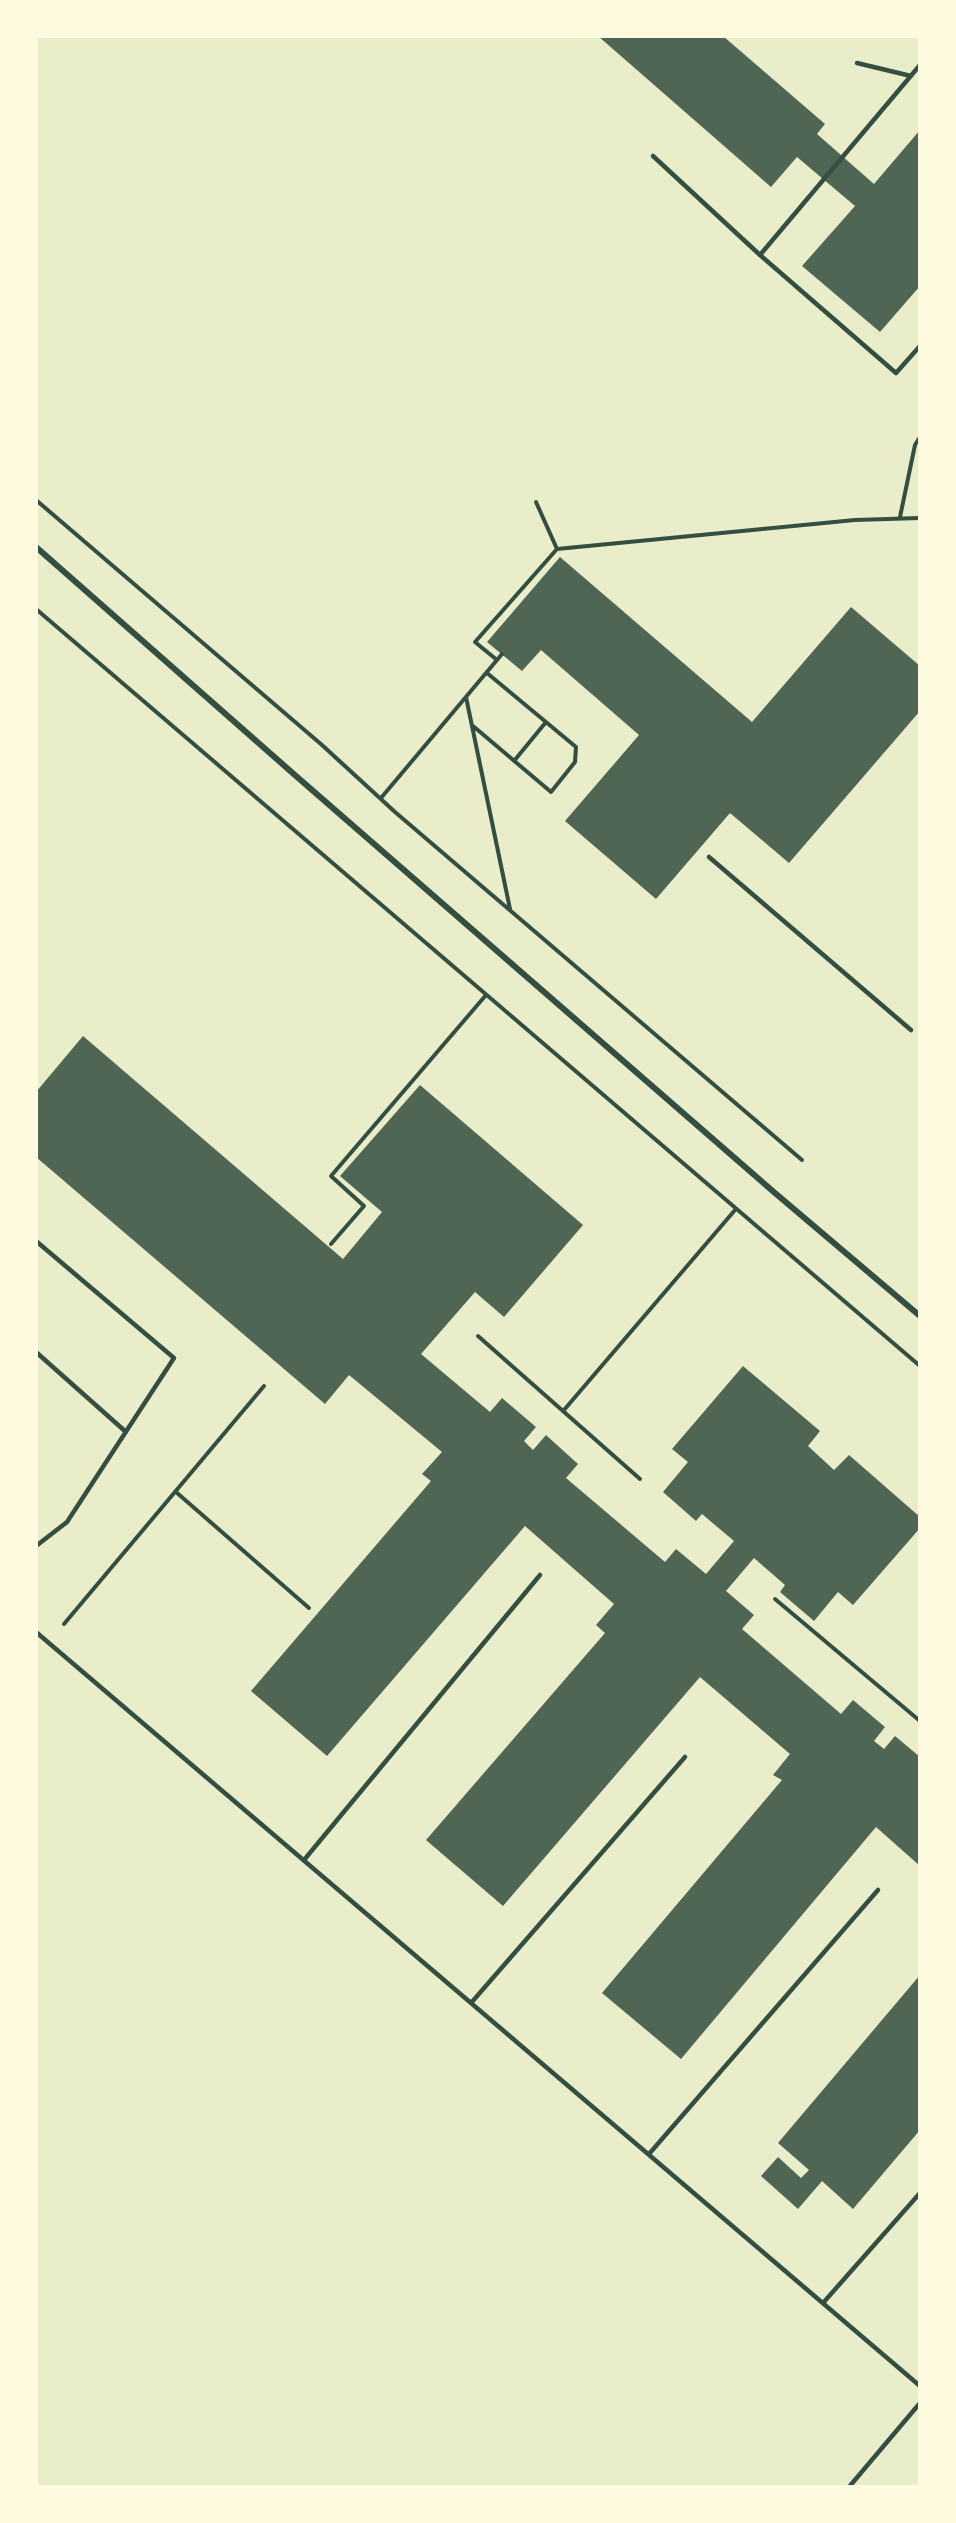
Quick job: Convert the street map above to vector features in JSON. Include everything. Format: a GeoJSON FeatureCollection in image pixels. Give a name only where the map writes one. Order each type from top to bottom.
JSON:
{"type":"FeatureCollection","features":[{"type":"Feature","properties":{"kind":"street"},"geometry":{"type":"LineString","coordinates":[[36,547],[323,800],[920,1316]]}},
{"type":"Feature","properties":{"kind":"lane"},"geometry":{"type":"LineString","coordinates":[[857,63],[911,76]]}},
{"type":"Feature","properties":{"kind":"lane"},"geometry":{"type":"LineString","coordinates":[[760,255],[920,65]]}},
{"type":"Feature","properties":{"kind":"lane"},"geometry":{"type":"LineString","coordinates":[[653,156],[760,255],[896,373],[920,346]]}},
{"type":"Feature","properties":{"kind":"lane"},"geometry":{"type":"LineString","coordinates":[[709,857],[911,1030]]}},
{"type":"Feature","properties":{"kind":"lane"},"geometry":{"type":"LineString","coordinates":[[36,1241],[174,1358],[67,1522],[36,1546]]}},
{"type":"Feature","properties":{"kind":"lane"},"geometry":{"type":"LineString","coordinates":[[36,1352],[126,1432]]}},
{"type":"Feature","properties":{"kind":"lane"},"geometry":{"type":"LineString","coordinates":[[304,1860],[540,1575]]}},
{"type":"Feature","properties":{"kind":"lane"},"geometry":{"type":"LineString","coordinates":[[36,1632],[920,2386]]}},
{"type":"Feature","properties":{"kind":"lane"},"geometry":{"type":"LineString","coordinates":[[471,2002],[685,1757]]}},
{"type":"Feature","properties":{"kind":"lane"},"geometry":{"type":"LineString","coordinates":[[649,2154],[878,1890]]}},
{"type":"Feature","properties":{"kind":"lane"},"geometry":{"type":"LineString","coordinates":[[823,2303],[920,2193]]}},
{"type":"Feature","properties":{"kind":"lane"},"geometry":{"type":"LineString","coordinates":[[849,2487],[920,2403]]}},
{"type":"Feature","properties":{"kind":"path"},"geometry":{"type":"LineString","coordinates":[[900,518],[915,445],[920,437]]}},
{"type":"Feature","properties":{"kind":"path"},"geometry":{"type":"LineString","coordinates":[[36,500],[802,1160]]}},
{"type":"Feature","properties":{"kind":"path"},"geometry":{"type":"LineString","coordinates":[[536,502],[557,549]]}},
{"type":"Feature","properties":{"kind":"path"},"geometry":{"type":"LineString","coordinates":[[497,660],[475,642],[557,549],[855,520],[920,518]]}},
{"type":"Feature","properties":{"kind":"path"},"geometry":{"type":"LineString","coordinates":[[36,609],[735,1210],[920,1366]]}},
{"type":"Feature","properties":{"kind":"path"},"geometry":{"type":"LineString","coordinates":[[381,798],[502,654]]}},
{"type":"Feature","properties":{"kind":"path"},"geometry":{"type":"LineString","coordinates":[[473,726],[551,792],[575,762],[576,747],[487,673]]}},
{"type":"Feature","properties":{"kind":"path"},"geometry":{"type":"LineString","coordinates":[[466,697],[510,910]]}},
{"type":"Feature","properties":{"kind":"path"},"geometry":{"type":"LineString","coordinates":[[514,761],[546,722]]}},
{"type":"Feature","properties":{"kind":"path"},"geometry":{"type":"LineString","coordinates":[[331,1244],[364,1206],[331,1176],[486,995]]}},
{"type":"Feature","properties":{"kind":"path"},"geometry":{"type":"LineString","coordinates":[[564,1410],[735,1210]]}},
{"type":"Feature","properties":{"kind":"path"},"geometry":{"type":"LineString","coordinates":[[478,1336],[640,1479]]}},
{"type":"Feature","properties":{"kind":"path"},"geometry":{"type":"LineString","coordinates":[[48,1643],[264,1386]]}},
{"type":"Feature","properties":{"kind":"path"},"geometry":{"type":"LineString","coordinates":[[176,1492],[309,1608]]}},
{"type":"Feature","properties":{"kind":"path"},"geometry":{"type":"LineString","coordinates":[[775,1599],[920,1721]]}},
{"type":"Feature","properties":{"kind":"building"},"geometry":{"type":"Polygon","coordinates":[[[598,36],[723,36],[825,124],[817,134],[874,184],[920,130],[920,286],[880,332],[802,266],[855,206],[797,157],[771,187],[598,36]]]}},
{"type":"Feature","properties":{"kind":"building"},"geometry":{"type":"Polygon","coordinates":[[[560,557],[752,722],[851,607],[920,666],[920,711],[789,863],[730,813],[656,899],[565,821],[639,735],[541,650],[522,671],[487,642],[560,557]]]}},
{"type":"Feature","properties":{"kind":"building"},"geometry":{"type":"Polygon","coordinates":[[[83,1036],[343,1259],[382,1212],[340,1176],[420,1085],[583,1225],[504,1317],[475,1292],[421,1354],[490,1412],[502,1398],[536,1427],[524,1441],[533,1450],[546,1435],[578,1464],[566,1478],[665,1562],[676,1549],[706,1574],[734,1541],[702,1514],[696,1521],[663,1492],[688,1462],[672,1449],[743,1366],[820,1431],[808,1446],[834,1470],[849,1455],[920,1517],[920,1528],[853,1605],[838,1592],[814,1621],[780,1592],[785,1585],[754,1558],[726,1591],[754,1615],[742,1629],[841,1714],[853,1700],[885,1727],[874,1741],[884,1749],[895,1736],[920,1757],[920,1776],[918,1778],[920,1780],[920,1866],[876,1827],[681,2059],[602,1993],[782,1780],[773,1775],[790,1754],[700,1677],[503,1906],[426,1840],[605,1633],[596,1625],[614,1604],[525,1526],[327,1756],[251,1691],[431,1481],[422,1474],[442,1452],[349,1375],[325,1404],[36,1157],[36,1092],[83,1036]]]}},
{"type":"Feature","properties":{"kind":"building"},"geometry":{"type":"Polygon","coordinates":[[[920,1975],[920,2130],[853,2209],[822,2181],[798,2209],[761,2176],[778,2157],[801,2178],[809,2170],[778,2143],[920,1975]]]}}]}
